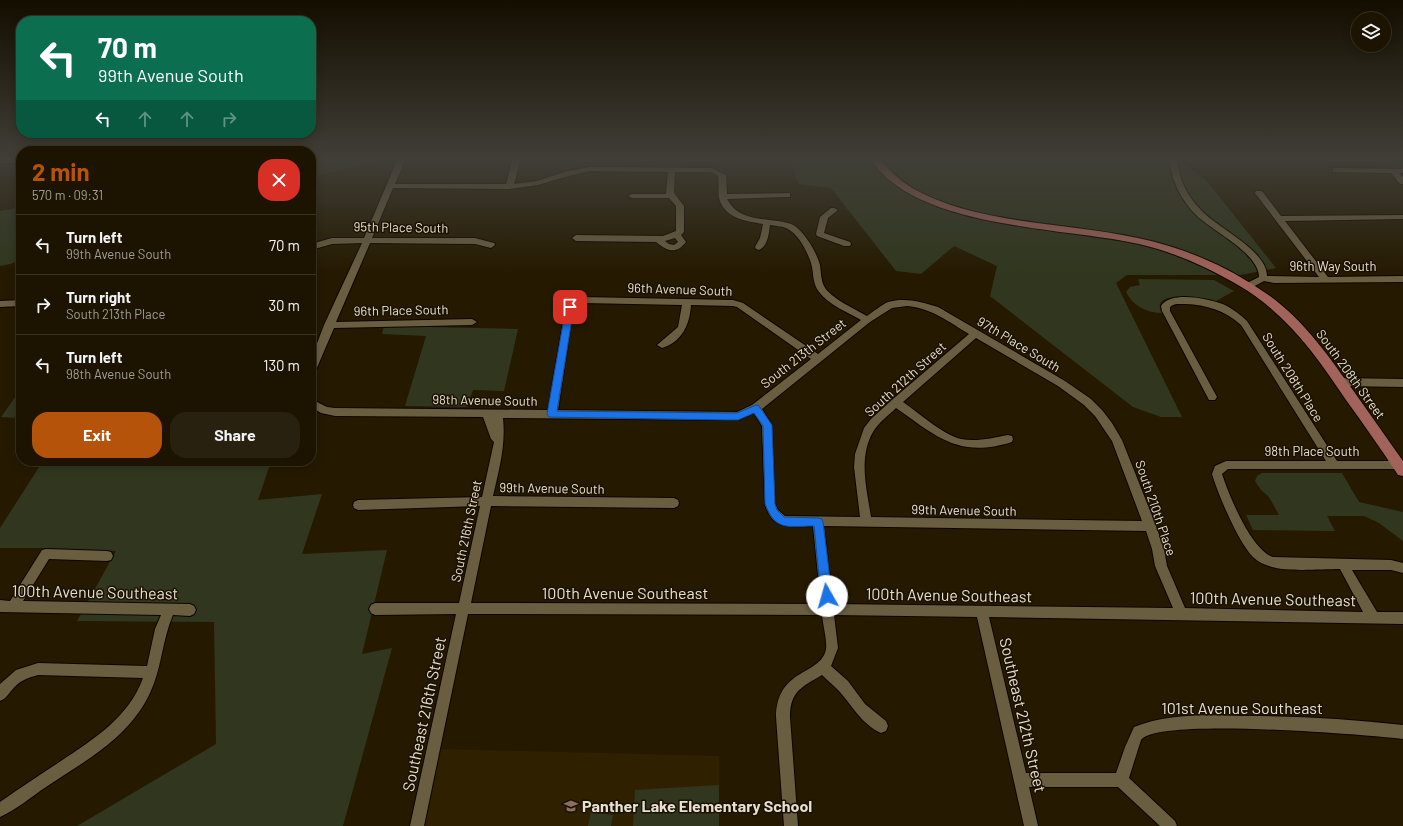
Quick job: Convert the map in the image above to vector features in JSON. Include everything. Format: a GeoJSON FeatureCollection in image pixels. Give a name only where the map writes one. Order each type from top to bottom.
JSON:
{"type":"FeatureCollection","features":[{"type":"Feature","properties":{"kind":"main road","name":"South 208th Street"},"geometry":{"type":"LineString","coordinates":[[926,197],[946,206],[975,216],[1096,233],[1155,245],[1204,263],[1248,286],[1268,299],[1296,323],[1402,467]]}},
{"type":"Feature","properties":{"kind":"street"},"geometry":{"type":"LineString","coordinates":[[316,357],[329,324],[385,197]]}},
{"type":"Feature","properties":{"kind":"street"},"geometry":{"type":"LineString","coordinates":[[671,197],[680,206],[680,232],[678,235]]}},
{"type":"Feature","properties":{"kind":"street"},"geometry":{"type":"LineString","coordinates":[[722,197],[725,204],[734,214],[746,219],[786,225],[792,228],[804,240],[820,234],[847,244]]}},
{"type":"Feature","properties":{"kind":"street"},"geometry":{"type":"LineString","coordinates":[[1186,197],[1204,219],[1250,253],[1263,270],[1265,274],[1263,278],[1248,286]]}},
{"type":"Feature","properties":{"kind":"street"},"geometry":{"type":"LineString","coordinates":[[1262,197],[1325,279]]}},
{"type":"Feature","properties":{"kind":"street"},"geometry":{"type":"LineString","coordinates":[[820,234],[824,217],[834,210]]}},
{"type":"Feature","properties":{"kind":"street"},"geometry":{"type":"LineString","coordinates":[[1278,219],[1403,217]]}},
{"type":"Feature","properties":{"kind":"street"},"geometry":{"type":"LineString","coordinates":[[759,247],[764,238],[767,222]]}},
{"type":"Feature","properties":{"kind":"street"},"geometry":{"type":"LineString","coordinates":[[576,238],[661,239],[678,235]]}},
{"type":"Feature","properties":{"kind":"street"},"geometry":{"type":"LineString","coordinates":[[661,239],[666,246],[676,248],[682,242],[678,235]]}},
{"type":"Feature","properties":{"kind":"street","name":"95th Place South"},"geometry":{"type":"LineString","coordinates":[[316,246],[332,241],[366,240],[475,241],[491,245]]}},
{"type":"Feature","properties":{"kind":"street","name":"South 213th Street"},"geometry":{"type":"LineString","coordinates":[[804,240],[815,264],[820,285],[823,290],[832,299],[867,320]]}},
{"type":"Feature","properties":{"kind":"street","name":"96th Way South"},"geometry":{"type":"LineString","coordinates":[[1263,278],[1274,280],[1403,279]]}},
{"type":"Feature","properties":{"kind":"street","name":"96th Avenue South"},"geometry":{"type":"LineString","coordinates":[[552,414],[569,311],[572,304],[582,300],[726,302],[740,305],[818,359]]}},
{"type":"Feature","properties":{"kind":"street","name":"South 208th Place"},"geometry":{"type":"LineString","coordinates":[[1212,397],[1166,311],[1166,304],[1176,300],[1201,301],[1225,308],[1244,323],[1334,465]]}},
{"type":"Feature","properties":{"kind":"street"},"geometry":{"type":"LineString","coordinates":[[662,345],[684,328],[687,301]]}},
{"type":"Feature","properties":{"kind":"street","name":"South 213th Street"},"geometry":{"type":"LineString","coordinates":[[756,408],[867,320],[890,305],[907,302],[919,304]]}},
{"type":"Feature","properties":{"kind":"street"},"geometry":{"type":"LineString","coordinates":[[0,304],[16,303]]}},
{"type":"Feature","properties":{"kind":"street","name":"97th Place South"},"geometry":{"type":"LineString","coordinates":[[919,304],[935,309],[1076,393],[1101,415]]}},
{"type":"Feature","properties":{"kind":"street","name":"96th Place South"},"geometry":{"type":"LineString","coordinates":[[329,324],[472,322]]}},
{"type":"Feature","properties":{"kind":"street","name":"South 212th Street"},"geometry":{"type":"LineString","coordinates":[[866,522],[859,467],[860,454],[868,432],[875,422],[896,402],[976,333]]}},
{"type":"Feature","properties":{"kind":"street"},"geometry":{"type":"LineString","coordinates":[[1340,382],[1403,383]]}},
{"type":"Feature","properties":{"kind":"street"},"geometry":{"type":"LineString","coordinates":[[896,402],[946,436],[960,442],[986,443],[1008,439]]}},
{"type":"Feature","properties":{"kind":"street","name":"98th Avenue South"},"geometry":{"type":"LineString","coordinates":[[316,406],[325,410],[335,412],[728,417],[738,416],[756,408]]}},
{"type":"Feature","properties":{"kind":"street","name":"99th Avenue South"},"geometry":{"type":"LineString","coordinates":[[756,408],[767,425],[770,504],[778,519],[788,522],[1150,526]]}},
{"type":"Feature","properties":{"kind":"street","name":"South 216th Street"},"geometry":{"type":"LineString","coordinates":[[486,414],[496,435],[496,459]]}},
{"type":"Feature","properties":{"kind":"street","name":"South 216th Street"},"geometry":{"type":"LineString","coordinates":[[465,608],[496,459],[500,432],[498,414]]}},
{"type":"Feature","properties":{"kind":"street","name":"South 210th Place"},"geometry":{"type":"LineString","coordinates":[[1101,415],[1117,440],[1150,526],[1158,549],[1161,566],[1181,613]]}},
{"type":"Feature","properties":{"kind":"street","name":"98th Place South"},"geometry":{"type":"LineString","coordinates":[[1343,564],[1280,563],[1267,561],[1259,555],[1250,546],[1217,476],[1218,470],[1232,465],[1402,467]]}},
{"type":"Feature","properties":{"kind":"street","name":"99th Avenue South"},"geometry":{"type":"LineString","coordinates":[[358,505],[487,501],[674,503]]}},
{"type":"Feature","properties":{"kind":"street"},"geometry":{"type":"LineString","coordinates":[[791,826],[783,717],[784,704],[788,692],[797,683],[823,667],[830,658],[832,648],[829,610],[818,522]]}},
{"type":"Feature","properties":{"kind":"street"},"geometry":{"type":"LineString","coordinates":[[13,606],[46,554],[107,556]]}},
{"type":"Feature","properties":{"kind":"street"},"geometry":{"type":"LineString","coordinates":[[1343,564],[1391,565],[1403,568]]}},
{"type":"Feature","properties":{"kind":"street"},"geometry":{"type":"LineString","coordinates":[[1343,564],[1373,617]]}},
{"type":"Feature","properties":{"kind":"street","name":"100th Avenue Southeast"},"geometry":{"type":"LineString","coordinates":[[0,606],[190,610]]}},
{"type":"Feature","properties":{"kind":"street","name":"100th Avenue Southeast"},"geometry":{"type":"LineString","coordinates":[[375,609],[465,608],[1181,613],[1403,618]]}},
{"type":"Feature","properties":{"kind":"street","name":"Southeast 216th Street"},"geometry":{"type":"LineString","coordinates":[[417,826],[465,608]]}},
{"type":"Feature","properties":{"kind":"street"},"geometry":{"type":"LineString","coordinates":[[0,810],[114,732],[146,690],[152,672],[161,629],[170,609]]}},
{"type":"Feature","properties":{"kind":"street","name":"Southeast 212th Street"},"geometry":{"type":"LineString","coordinates":[[982,612],[1031,826]]}},
{"type":"Feature","properties":{"kind":"street"},"geometry":{"type":"LineString","coordinates":[[823,667],[843,686],[860,709],[881,726]]}},
{"type":"Feature","properties":{"kind":"street"},"geometry":{"type":"LineString","coordinates":[[0,695],[11,680],[28,671],[38,669],[152,672]]}},
{"type":"Feature","properties":{"kind":"street","name":"101st Avenue Southeast"},"geometry":{"type":"LineString","coordinates":[[1121,780],[1139,732],[1154,726],[1176,723],[1308,724],[1403,732]]}},
{"type":"Feature","properties":{"kind":"street"},"geometry":{"type":"LineString","coordinates":[[1020,780],[1121,780],[1170,826]]}},
{"type":"Feature","properties":{"kind":"shaded area","name":"Panther Lake Elementary School"},"geometry":{"type":"Polygon","coordinates":[[[435,749],[719,756],[719,826],[417,826],[435,749]]]}},
{"type":"Feature","properties":{"kind":"green space"},"geometry":{"type":"Polygon","coordinates":[[[838,197],[1219,197],[1276,268],[1241,275],[1127,275],[1116,283],[1182,417],[1161,417],[1133,407],[990,296],[997,266],[954,246],[921,274],[896,271],[838,197]]]}},
{"type":"Feature","properties":{"kind":"green space"},"geometry":{"type":"Polygon","coordinates":[[[16,208],[16,262],[0,266],[0,211],[16,208]]]}},
{"type":"Feature","properties":{"kind":"green space"},"geometry":{"type":"Polygon","coordinates":[[[1138,279],[1214,280],[1234,291],[1214,302],[1179,297],[1166,299],[1160,304],[1162,313],[1156,313],[1141,308],[1132,301],[1126,292],[1130,287],[1140,285],[1138,279]]]}},
{"type":"Feature","properties":{"kind":"green space"},"geometry":{"type":"Polygon","coordinates":[[[384,326],[518,329],[504,391],[473,390],[467,407],[405,406],[426,336],[382,334],[384,326]]]}},
{"type":"Feature","properties":{"kind":"green space"},"geometry":{"type":"Polygon","coordinates":[[[16,396],[16,418],[1,417],[16,396]]]}},
{"type":"Feature","properties":{"kind":"green space"},"geometry":{"type":"Polygon","coordinates":[[[40,466],[269,466],[258,500],[322,494],[302,554],[387,550],[362,654],[392,648],[343,826],[77,826],[216,744],[214,622],[77,621],[116,551],[0,548],[0,528],[40,466]]]}},
{"type":"Feature","properties":{"kind":"green space"},"geometry":{"type":"Polygon","coordinates":[[[1262,473],[1342,473],[1359,502],[1403,512],[1403,541],[1379,523],[1364,516],[1327,516],[1335,531],[1253,530],[1246,515],[1279,515],[1269,497],[1261,490],[1255,481],[1257,476],[1262,473]]]}},
{"type":"Feature","properties":{"kind":"green space"},"geometry":{"type":"Polygon","coordinates":[[[719,785],[719,826],[633,826],[635,790],[719,785]]]}},
{"type":"Feature","properties":{"kind":"green space"},"geometry":{"type":"Polygon","coordinates":[[[591,812],[613,815],[611,826],[588,826],[591,812]]]}},
{"type":"Feature","properties":{"kind":"place","name":"Panther Lake Elementary School"},"geometry":{"type":"Point","coordinates":[571,806]}},
{"type":"Feature","properties":{"kind":"route"},"geometry":{"type":"LineString","coordinates":[[570,307],[552,414],[728,417],[738,416],[756,408],[767,425],[768,430],[770,504],[773,512],[778,519],[783,521],[818,522],[827,596]]}}]}
